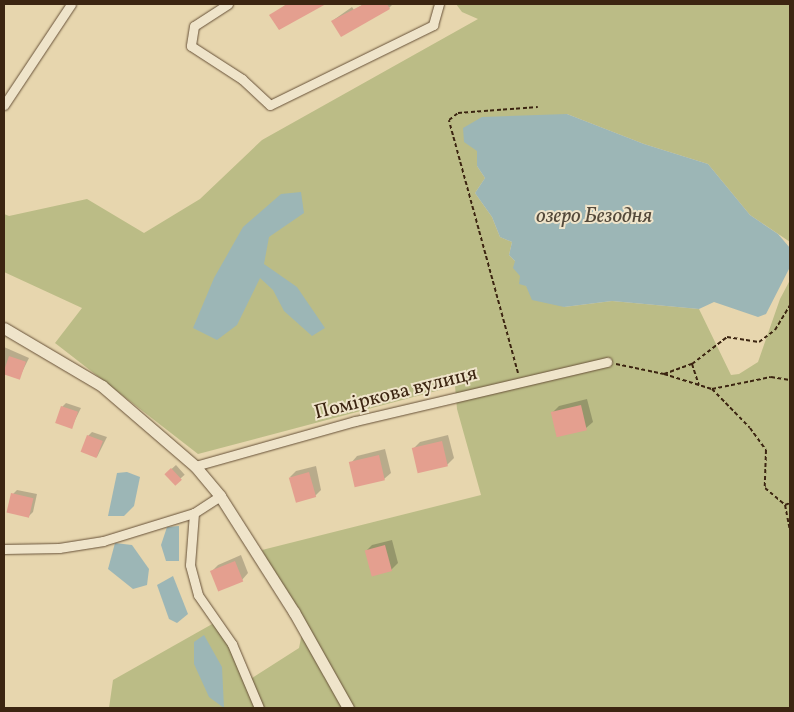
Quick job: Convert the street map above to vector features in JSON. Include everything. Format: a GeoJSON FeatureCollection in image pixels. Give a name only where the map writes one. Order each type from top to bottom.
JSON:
{"type":"FeatureCollection","features":[{"type":"Feature","properties":{"kind":"street"},"geometry":{"type":"LineString","coordinates":[[4,105],[71,4]]}},
{"type":"Feature","properties":{"kind":"street"},"geometry":{"type":"LineString","coordinates":[[228,4],[194,26],[191,46],[242,79],[270,104],[432,25],[439,4]]}},
{"type":"Feature","properties":{"kind":"street"},"geometry":{"type":"LineString","coordinates":[[4,328],[102,386],[195,466],[220,496],[294,612],[348,708]]}},
{"type":"Feature","properties":{"kind":"street","name":"Поміркова вулиця"},"geometry":{"type":"LineString","coordinates":[[195,466],[355,421],[607,362]]}},
{"type":"Feature","properties":{"kind":"street"},"geometry":{"type":"LineString","coordinates":[[4,549],[59,548],[103,541],[194,513],[220,496]]}},
{"type":"Feature","properties":{"kind":"street"},"geometry":{"type":"LineString","coordinates":[[194,513],[190,565],[198,595],[232,644],[259,708]]}},
{"type":"Feature","properties":{"kind":"path"},"geometry":{"type":"LineString","coordinates":[[521,382],[449,120],[458,113],[538,107]]}},
{"type":"Feature","properties":{"kind":"path"},"geometry":{"type":"LineString","coordinates":[[664,374],[692,364],[727,337],[759,342],[775,330],[790,305]]}},
{"type":"Feature","properties":{"kind":"path"},"geometry":{"type":"LineString","coordinates":[[607,362],[664,374],[712,389],[771,377],[790,380]]}},
{"type":"Feature","properties":{"kind":"path"},"geometry":{"type":"LineString","coordinates":[[692,364],[699,385]]}},
{"type":"Feature","properties":{"kind":"path"},"geometry":{"type":"LineString","coordinates":[[712,389],[750,428],[766,450],[764,488],[777,496],[785,505],[790,530]]}},
{"type":"Feature","properties":{"kind":"path"},"geometry":{"type":"LineString","coordinates":[[785,505],[790,503]]}},
{"type":"Feature","properties":{"kind":"green space"},"geometry":{"type":"Polygon","coordinates":[[[456,4],[790,4],[790,242],[750,215],[708,164],[644,144],[567,114],[478,151],[477,166],[485,178],[475,193],[492,217],[500,237],[512,242],[509,255],[515,261],[526,286],[564,307],[612,301],[699,309],[731,375],[739,374],[758,362],[780,299],[790,280],[790,708],[109,708],[113,680],[214,623],[252,678],[299,648],[303,628],[262,550],[481,495],[457,409],[455,386],[198,454],[55,343],[82,308],[4,272],[4,214],[9,216],[87,199],[144,233],[200,199],[262,140],[478,19],[462,12],[456,4]]]}},
{"type":"Feature","properties":{"kind":"water","name":"озеро Безодня"},"geometry":{"type":"Polygon","coordinates":[[[567,114],[644,144],[708,164],[750,215],[778,234],[790,248],[790,267],[766,314],[758,317],[714,302],[699,309],[612,301],[564,307],[532,300],[526,286],[519,284],[520,276],[513,268],[515,261],[509,255],[512,242],[500,237],[492,217],[475,193],[485,178],[477,166],[477,151],[464,142],[463,128],[482,117],[567,114]]]}},
{"type":"Feature","properties":{"kind":"water"},"geometry":{"type":"Polygon","coordinates":[[[301,192],[304,213],[269,237],[264,264],[297,287],[325,328],[312,336],[284,311],[273,290],[260,278],[237,325],[217,340],[193,328],[214,278],[243,227],[281,194],[301,192]]]}},
{"type":"Feature","properties":{"kind":"water"},"geometry":{"type":"Polygon","coordinates":[[[127,472],[140,477],[134,506],[124,516],[108,516],[117,473],[127,472]]]}},
{"type":"Feature","properties":{"kind":"water"},"geometry":{"type":"Polygon","coordinates":[[[179,526],[179,561],[166,561],[161,545],[167,527],[179,526]]]}},
{"type":"Feature","properties":{"kind":"water"},"geometry":{"type":"Polygon","coordinates":[[[115,543],[132,545],[149,569],[147,585],[133,589],[108,569],[115,543]]]}},
{"type":"Feature","properties":{"kind":"water"},"geometry":{"type":"Polygon","coordinates":[[[173,576],[188,614],[177,623],[169,619],[157,585],[173,576]]]}},
{"type":"Feature","properties":{"kind":"water"},"geometry":{"type":"Polygon","coordinates":[[[204,635],[222,667],[224,708],[209,697],[194,664],[194,642],[204,635]]]}},
{"type":"Feature","properties":{"kind":"building"},"geometry":{"type":"Polygon","coordinates":[[[287,4],[326,4],[279,30],[269,15],[287,4]]]}},
{"type":"Feature","properties":{"kind":"building"},"geometry":{"type":"Polygon","coordinates":[[[364,4],[387,4],[390,9],[341,37],[331,21],[364,4]]]}},
{"type":"Feature","properties":{"kind":"building"},"geometry":{"type":"Polygon","coordinates":[[[9,356],[26,362],[20,380],[4,374],[9,356]]]}},
{"type":"Feature","properties":{"kind":"building"},"geometry":{"type":"Polygon","coordinates":[[[581,405],[587,430],[557,437],[551,412],[581,405]]]}},
{"type":"Feature","properties":{"kind":"building"},"geometry":{"type":"Polygon","coordinates":[[[61,406],[78,412],[72,429],[55,423],[61,406]]]}},
{"type":"Feature","properties":{"kind":"building"},"geometry":{"type":"Polygon","coordinates":[[[87,435],[103,441],[96,458],[81,452],[87,435]]]}},
{"type":"Feature","properties":{"kind":"building"},"geometry":{"type":"Polygon","coordinates":[[[442,441],[448,466],[418,473],[412,448],[442,441]]]}},
{"type":"Feature","properties":{"kind":"building"},"geometry":{"type":"Polygon","coordinates":[[[379,455],[385,480],[355,487],[349,462],[379,455]]]}},
{"type":"Feature","properties":{"kind":"building"},"geometry":{"type":"Polygon","coordinates":[[[171,468],[182,480],[175,486],[164,474],[171,468]]]}},
{"type":"Feature","properties":{"kind":"building"},"geometry":{"type":"Polygon","coordinates":[[[309,472],[316,497],[296,503],[289,478],[309,472]]]}},
{"type":"Feature","properties":{"kind":"building"},"geometry":{"type":"Polygon","coordinates":[[[11,493],[33,498],[29,518],[7,512],[11,493]]]}},
{"type":"Feature","properties":{"kind":"building"},"geometry":{"type":"Polygon","coordinates":[[[385,545],[392,571],[372,577],[365,550],[385,545]]]}},
{"type":"Feature","properties":{"kind":"building"},"geometry":{"type":"Polygon","coordinates":[[[235,561],[243,581],[218,592],[210,571],[235,561]]]}}]}
